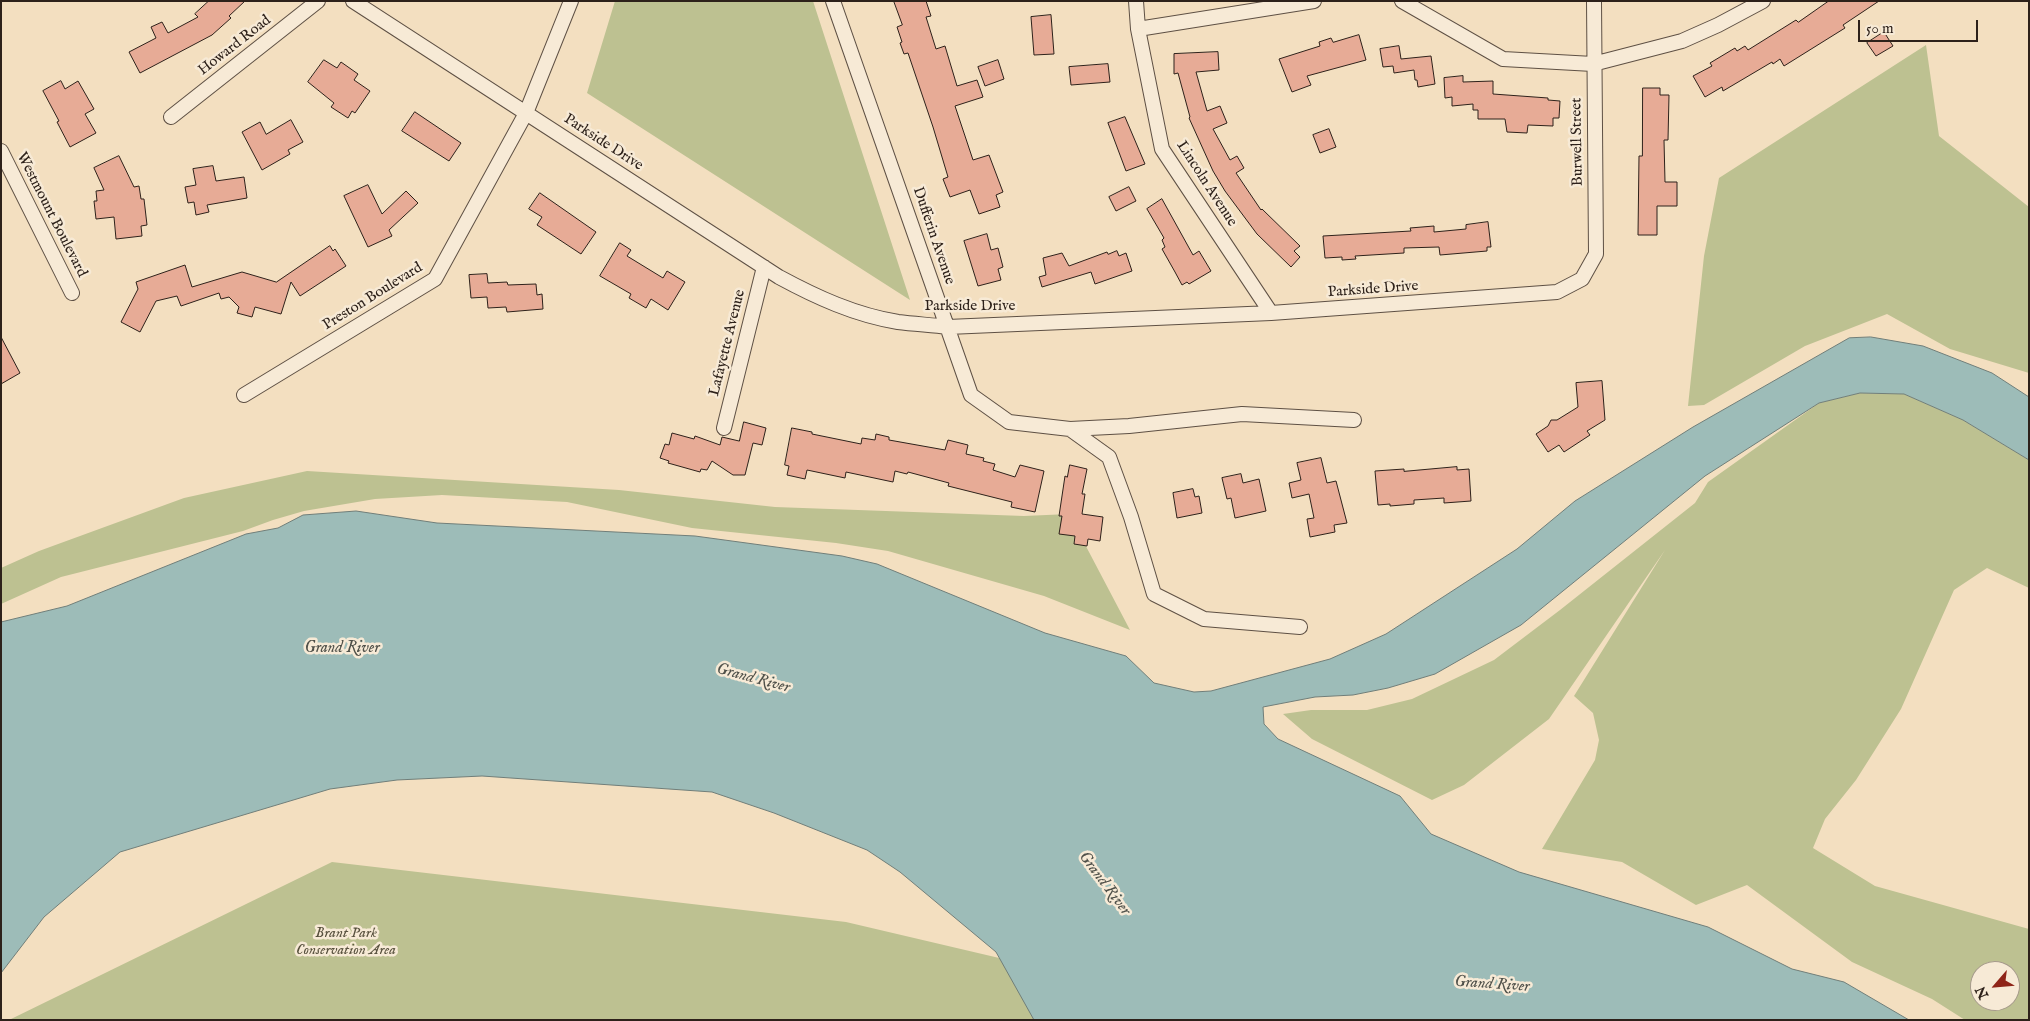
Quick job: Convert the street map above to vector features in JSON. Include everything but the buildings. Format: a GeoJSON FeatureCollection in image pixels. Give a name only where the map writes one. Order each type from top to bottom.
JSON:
{"type":"FeatureCollection","features":[{"type":"Feature","properties":{"kind":"street","name":"Howard Road"},"geometry":{"type":"LineString","coordinates":[[171,117],[318,1]]}},
{"type":"Feature","properties":{"kind":"street","name":"Parkside Drive"},"geometry":{"type":"LineString","coordinates":[[353,1],[764,267],[818,298],[856,311],[897,321],[948,327],[1271,313],[1557,292],[1582,279]]}},
{"type":"Feature","properties":{"kind":"street","name":"Preston Boulevard"},"geometry":{"type":"LineString","coordinates":[[244,395],[435,278],[526,113],[571,1]]}},
{"type":"Feature","properties":{"kind":"street","name":"Dufferin Avenue"},"geometry":{"type":"LineString","coordinates":[[833,1],[971,395],[1010,422],[1070,429],[1109,457],[1131,516],[1154,594],[1204,619],[1300,627]]}},
{"type":"Feature","properties":{"kind":"street","name":"Lincoln Avenue"},"geometry":{"type":"LineString","coordinates":[[1136,1],[1138,30],[1162,148],[1271,313]]}},
{"type":"Feature","properties":{"kind":"street"},"geometry":{"type":"LineString","coordinates":[[1138,30],[1314,1]]}},
{"type":"Feature","properties":{"kind":"street"},"geometry":{"type":"LineString","coordinates":[[1402,1],[1503,59],[1594,64],[1682,41],[1718,25],[1763,1]]}},
{"type":"Feature","properties":{"kind":"street","name":"Burwell Street"},"geometry":{"type":"LineString","coordinates":[[1582,279],[1596,254],[1594,1]]}},
{"type":"Feature","properties":{"kind":"street","name":"Westmount Boulevard"},"geometry":{"type":"LineString","coordinates":[[1,151],[72,293]]}},
{"type":"Feature","properties":{"kind":"street","name":"Lafayette Avenue"},"geometry":{"type":"LineString","coordinates":[[724,428],[764,267]]}},
{"type":"Feature","properties":{"kind":"street"},"geometry":{"type":"LineString","coordinates":[[1070,429],[1129,426],[1242,414],[1354,420]]}},
{"type":"Feature","properties":{"kind":"green space"},"geometry":{"type":"Polygon","coordinates":[[[615,1],[813,1],[910,300],[587,93],[615,1]]]}},
{"type":"Feature","properties":{"kind":"green space"},"geometry":{"type":"Polygon","coordinates":[[[1926,45],[1939,136],[2029,207],[2029,373],[1950,349],[1887,314],[1805,346],[1704,405],[1688,406],[1704,256],[1719,178],[1926,45]]]}},
{"type":"Feature","properties":{"kind":"green space"},"geometry":{"type":"Polygon","coordinates":[[[1860,393],[1904,394],[1963,420],[2029,460],[2029,588],[1987,568],[1954,590],[1901,709],[1856,780],[1825,819],[1813,848],[1875,886],[2029,929],[2029,1020],[1965,1020],[1932,999],[1852,962],[1747,885],[1696,905],[1622,862],[1542,849],[1595,760],[1599,740],[1593,713],[1574,696],[1665,550],[1549,719],[1464,785],[1432,800],[1312,739],[1283,714],[1311,710],[1367,710],[1412,699],[1494,660],[1695,503],[1708,482],[1819,403],[1860,393]]]}},
{"type":"Feature","properties":{"kind":"green space"},"geometry":{"type":"Polygon","coordinates":[[[307,471],[619,490],[775,507],[1024,516],[1069,514],[1130,630],[1044,596],[888,551],[836,543],[692,528],[567,502],[442,495],[375,499],[304,511],[243,531],[61,577],[1,604],[1,568],[39,551],[184,498],[307,471]]]}},
{"type":"Feature","properties":{"kind":"green space","name":"Brant Park Conservation Area"},"geometry":{"type":"Polygon","coordinates":[[[332,862],[846,922],[1263,1020],[9,1020],[332,862]]]}},
{"type":"Feature","properties":{"kind":"water","name":"Grand River"},"geometry":{"type":"Polygon","coordinates":[[[1871,337],[1923,346],[1992,373],[2029,397],[2029,460],[1963,420],[1904,394],[1860,393],[1819,403],[1705,476],[1521,625],[1435,674],[1388,688],[1353,695],[1315,697],[1263,707],[1264,724],[1278,739],[1400,796],[1431,834],[1519,872],[1708,927],[1792,969],[1844,982],[1909,1020],[1034,1020],[996,952],[900,872],[867,850],[774,813],[712,792],[482,776],[397,780],[330,789],[120,852],[44,917],[1,973],[1,622],[67,606],[246,534],[278,528],[303,515],[356,511],[437,523],[695,536],[842,556],[877,564],[1045,633],[1126,656],[1154,683],[1194,692],[1211,691],[1330,659],[1386,634],[1517,549],[1575,501],[1693,427],[1849,338],[1871,337]]]}}]}
